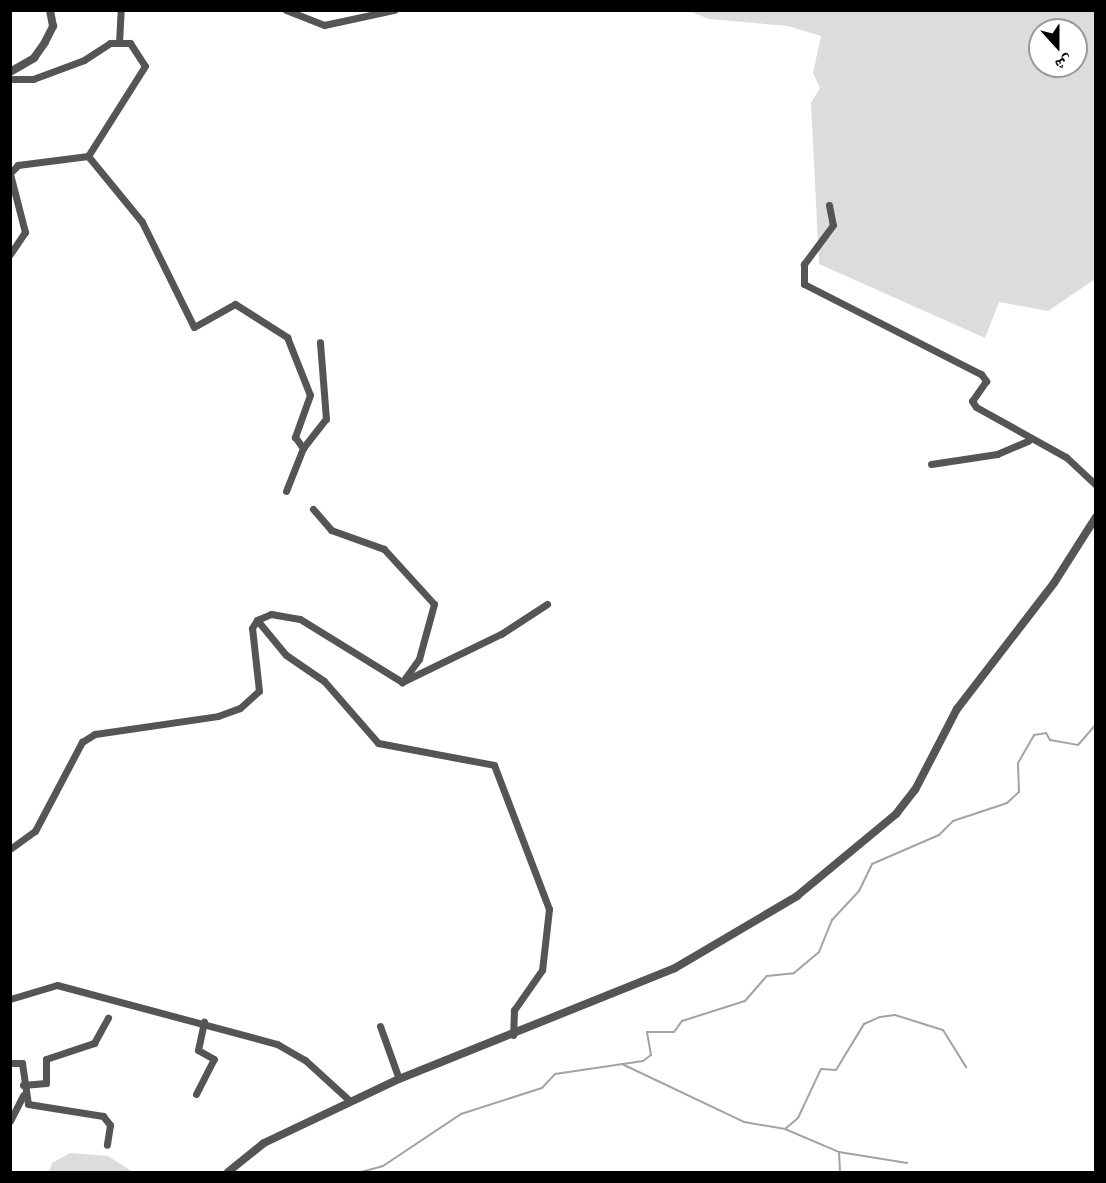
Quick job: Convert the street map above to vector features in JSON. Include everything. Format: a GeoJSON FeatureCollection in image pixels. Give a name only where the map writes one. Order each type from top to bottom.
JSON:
{"type":"FeatureCollection","features":[{"type":"Feature","properties":{"kind":"street"},"geometry":{"type":"LineString","coordinates":[[10,72],[34,58],[45,42],[52,26],[50,10]]}},
{"type":"Feature","properties":{"kind":"street"},"geometry":{"type":"LineString","coordinates":[[119,43],[121,10]]}},
{"type":"Feature","properties":{"kind":"street"},"geometry":{"type":"LineString","coordinates":[[286,10],[324,25],[394,10]]}},
{"type":"Feature","properties":{"kind":"street"},"geometry":{"type":"LineString","coordinates":[[10,79],[33,79],[119,43],[130,43],[145,66],[88,156]]}},
{"type":"Feature","properties":{"kind":"street"},"geometry":{"type":"LineString","coordinates":[[10,254],[25,232],[10,174],[18,165],[88,156]]}},
{"type":"Feature","properties":{"kind":"street"},"geometry":{"type":"LineString","coordinates":[[88,156],[142,222],[194,327],[235,304],[287,337],[310,395],[295,437],[303,448]]}},
{"type":"Feature","properties":{"kind":"street"},"geometry":{"type":"LineString","coordinates":[[829,205],[833,225],[804,264],[804,285],[981,374],[986,381],[972,401],[976,407],[1028,441],[1066,457],[1095,485]]}},
{"type":"Feature","properties":{"kind":"street"},"geometry":{"type":"LineString","coordinates":[[286,491],[303,448],[326,418],[320,342]]}},
{"type":"Feature","properties":{"kind":"street"},"geometry":{"type":"LineString","coordinates":[[931,464],[997,454],[1028,441]]}},
{"type":"Feature","properties":{"kind":"street"},"geometry":{"type":"LineString","coordinates":[[313,509],[331,530],[384,549],[434,604],[419,659],[402,682]]}},
{"type":"Feature","properties":{"kind":"street"},"geometry":{"type":"LineString","coordinates":[[228,1173],[264,1143],[350,1101],[399,1079],[675,968],[797,896],[896,814],[915,790],[957,709],[1054,583],[1095,517]]}},
{"type":"Feature","properties":{"kind":"street"},"geometry":{"type":"LineString","coordinates":[[402,682],[492,639],[547,604]]}},
{"type":"Feature","properties":{"kind":"street"},"geometry":{"type":"LineString","coordinates":[[10,849],[35,831],[81,742],[95,734],[218,716],[240,708],[259,691],[252,628],[257,620],[271,614],[300,619],[402,682]]}},
{"type":"Feature","properties":{"kind":"street"},"geometry":{"type":"LineString","coordinates":[[257,620],[286,655],[324,681],[378,743],[407,753],[428,749],[494,765],[549,909],[542,970],[514,1010],[513,1035]]}},
{"type":"Feature","properties":{"kind":"street"},"geometry":{"type":"LineString","coordinates":[[10,999],[57,985],[204,1022],[278,1044],[304,1060],[350,1101]]}},
{"type":"Feature","properties":{"kind":"street"},"geometry":{"type":"LineString","coordinates":[[23,1085],[46,1083],[46,1059],[94,1043],[108,1018]]}},
{"type":"Feature","properties":{"kind":"street"},"geometry":{"type":"LineString","coordinates":[[196,1094],[214,1059],[198,1050],[204,1022]]}},
{"type":"Feature","properties":{"kind":"street"},"geometry":{"type":"LineString","coordinates":[[380,1026],[399,1079]]}},
{"type":"Feature","properties":{"kind":"street"},"geometry":{"type":"LineString","coordinates":[[10,1063],[22,1063],[23,1085],[23,1095],[10,1121]]}},
{"type":"Feature","properties":{"kind":"street"},"geometry":{"type":"LineString","coordinates":[[23,1095],[28,1104],[103,1116],[110,1125],[107,1145]]}},
{"type":"Feature","properties":{"kind":"shaded area"},"geometry":{"type":"Polygon","coordinates":[[[689,11],[1095,11],[1095,279],[1048,311],[999,302],[985,338],[819,264],[811,103],[820,88],[813,73],[821,36],[788,26],[709,19],[689,11]]]}},
{"type":"Feature","properties":{"kind":"shaded area"},"geometry":{"type":"Polygon","coordinates":[[[70,1153],[108,1156],[133,1172],[49,1172],[52,1163],[70,1153]]]}},
{"type":"Feature","properties":{"kind":"waterway"},"geometry":{"type":"LineString","coordinates":[[361,1172],[383,1166],[461,1114],[542,1088],[555,1074],[643,1061],[651,1055],[647,1032],[674,1032],[682,1021],[745,1001],[767,976],[794,973],[819,952],[832,920],[859,891],[872,864],[939,835],[953,821],[1007,803],[1019,792],[1018,763],[1034,735],[1046,733],[1050,740],[1078,745],[1096,724]]}},
{"type":"Feature","properties":{"kind":"waterway"},"geometry":{"type":"LineString","coordinates":[[785,1129],[798,1118],[821,1069],[836,1070],[864,1024],[880,1017],[895,1015],[943,1030],[966,1067]]}},
{"type":"Feature","properties":{"kind":"waterway"},"geometry":{"type":"LineString","coordinates":[[622,1064],[744,1122],[785,1129],[839,1152],[907,1163]]}},
{"type":"Feature","properties":{"kind":"waterway"},"geometry":{"type":"LineString","coordinates":[[839,1152],[840,1172]]}}]}
